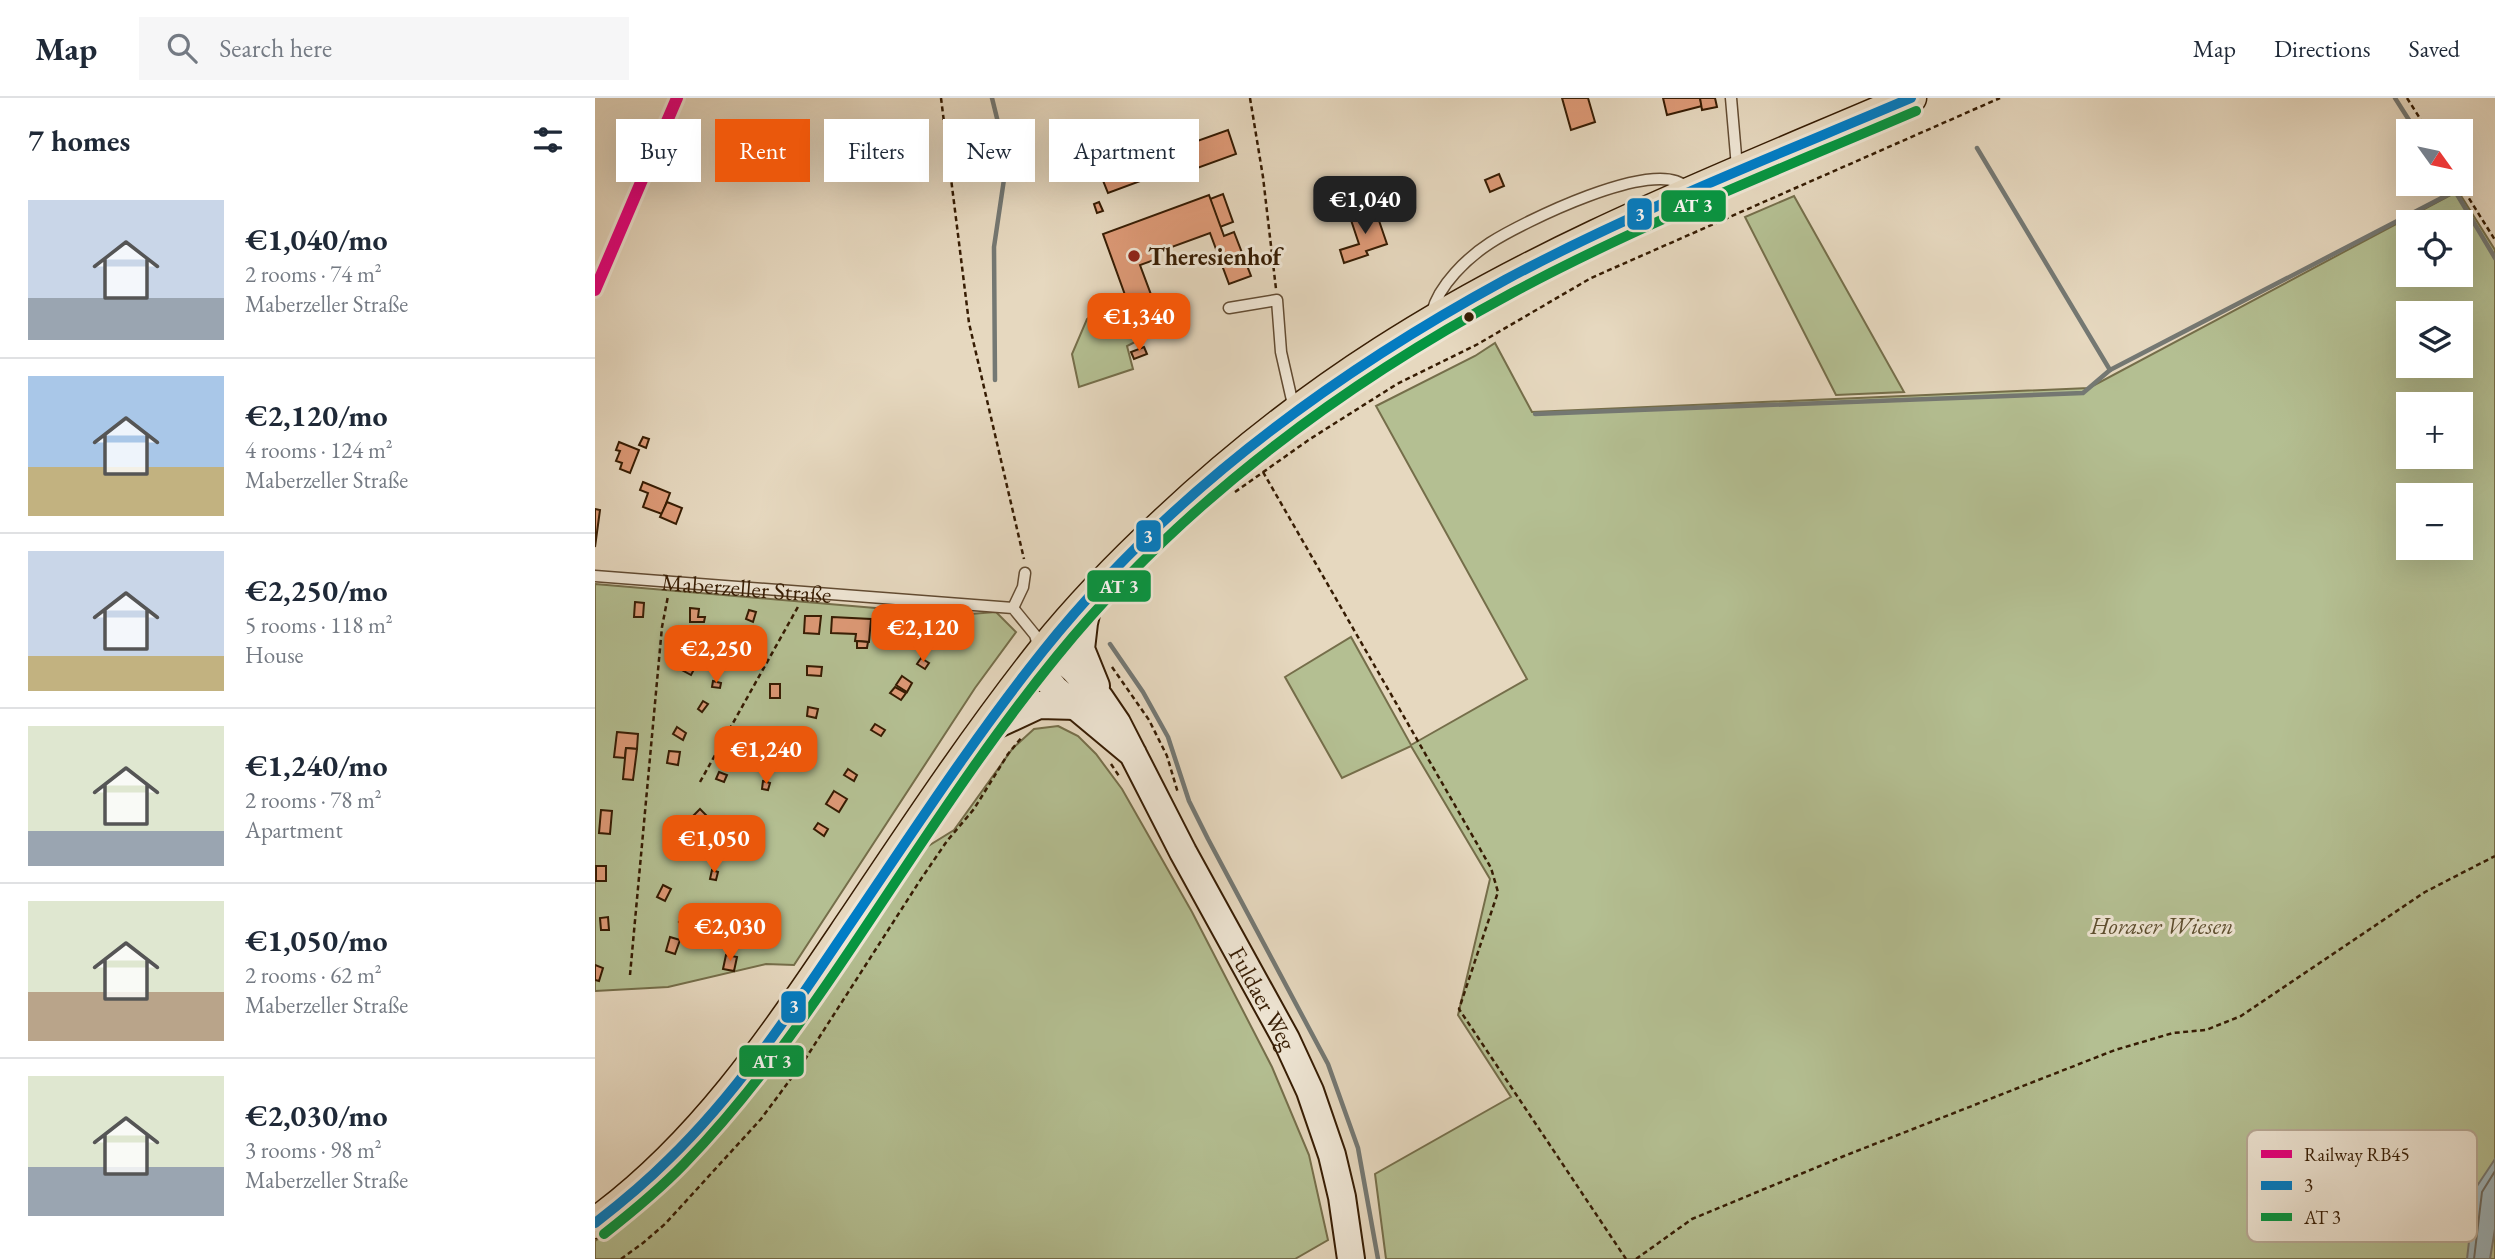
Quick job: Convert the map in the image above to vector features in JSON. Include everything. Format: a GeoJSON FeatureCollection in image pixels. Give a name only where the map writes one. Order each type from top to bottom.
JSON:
{"type":"FeatureCollection","features":[{"type":"Feature","properties":{"kind":"main road"},"geometry":{"type":"LineString","coordinates":[[595,1223],[671,1158],[704,1124],[749,1070],[925,813],[1041,654],[1137,548],[1251,445],[1381,352],[1530,269],[1689,194],[1911,98]]}},
{"type":"Feature","properties":{"kind":"main road"},"geometry":{"type":"LineString","coordinates":[[985,730],[1039,705],[1088,702],[1081,649],[1090,597]]}},
{"type":"Feature","properties":{"kind":"main road","name":"Fuldaer Weg"},"geometry":{"type":"LineString","coordinates":[[1041,654],[1063,660],[1121,757],[1183,852],[1286,1038],[1310,1091],[1334,1166],[1352,1259]]}},
{"type":"Feature","properties":{"kind":"lane"},"geometry":{"type":"LineString","coordinates":[[1731,98],[1738,173]]}},
{"type":"Feature","properties":{"kind":"lane"},"geometry":{"type":"LineString","coordinates":[[1430,324],[1434,303],[1453,275],[1470,258],[1490,243],[1569,202],[1647,179],[1681,182],[1689,194]]}},
{"type":"Feature","properties":{"kind":"lane"},"geometry":{"type":"LineString","coordinates":[[1229,308],[1277,300],[1281,352],[1294,413]]}},
{"type":"Feature","properties":{"kind":"lane"},"geometry":{"type":"LineString","coordinates":[[1025,573],[1023,587],[1013,608],[1035,635],[1041,654]]}},
{"type":"Feature","properties":{"kind":"lane","name":"Maberzeller Straße"},"geometry":{"type":"LineString","coordinates":[[595,576],[1013,608]]}},
{"type":"Feature","properties":{"kind":"path"},"geometry":{"type":"LineString","coordinates":[[941,98],[969,323],[1025,573]]}},
{"type":"Feature","properties":{"kind":"path"},"geometry":{"type":"LineString","coordinates":[[1250,98],[1263,177],[1277,300]]}},
{"type":"Feature","properties":{"kind":"path"},"geometry":{"type":"LineString","coordinates":[[1232,494],[1310,439],[1397,384],[1478,344],[1591,278],[2000,98]]}},
{"type":"Feature","properties":{"kind":"path"},"geometry":{"type":"LineString","coordinates":[[2407,98],[2420,119]]}},
{"type":"Feature","properties":{"kind":"path"},"geometry":{"type":"LineString","coordinates":[[2468,196],[2495,240]]}},
{"type":"Feature","properties":{"kind":"path"},"geometry":{"type":"LineString","coordinates":[[1263,472],[1491,868],[1497,892],[1459,1009],[1626,1259]]}},
{"type":"Feature","properties":{"kind":"path"},"geometry":{"type":"LineString","coordinates":[[630,975],[662,627],[671,582]]}},
{"type":"Feature","properties":{"kind":"path"},"geometry":{"type":"LineString","coordinates":[[700,782],[788,627],[804,593]]}},
{"type":"Feature","properties":{"kind":"path"},"geometry":{"type":"LineString","coordinates":[[621,1259],[671,1217],[761,1119],[804,1061],[947,841],[974,809],[1025,734]]}},
{"type":"Feature","properties":{"kind":"path"},"geometry":{"type":"LineString","coordinates":[[1119,776],[1121,757]]}},
{"type":"Feature","properties":{"kind":"path"},"geometry":{"type":"LineString","coordinates":[[1636,1259],[1692,1219],[1844,1156],[2115,1050],[2173,1033],[2206,1030],[2241,1016],[2425,892],[2495,856]]}},
{"type":"Feature","properties":{"kind":"green space"},"geometry":{"type":"Polygon","coordinates":[[[1794,196],[1904,392],[1836,395],[1745,217],[1794,196]]]}},
{"type":"Feature","properties":{"kind":"green space","name":"Horaser Wiesen"},"geometry":{"type":"Polygon","coordinates":[[[2449,196],[2461,196],[2470,210],[2422,210],[2449,196]]]}},
{"type":"Feature","properties":{"kind":"green space","name":"Horaser Wiesen"},"geometry":{"type":"Polygon","coordinates":[[[2473,215],[2495,250],[2495,1259],[1386,1259],[1375,1174],[1511,1097],[1458,1015],[1490,879],[1411,746],[1342,778],[1285,677],[1351,637],[1411,745],[1527,679],[1376,406],[1475,356],[1495,343],[1532,412],[2089,388],[2396,224],[2396,287],[2473,287],[2473,215]]]}},
{"type":"Feature","properties":{"kind":"green space"},"geometry":{"type":"Polygon","coordinates":[[[1108,302],[1112,317],[1132,326],[1139,340],[1127,346],[1133,369],[1079,387],[1072,354],[1087,319],[1108,302]]]}},
{"type":"Feature","properties":{"kind":"green space"},"geometry":{"type":"Polygon","coordinates":[[[595,584],[957,615],[996,612],[1016,632],[975,688],[794,965],[766,964],[668,987],[595,991],[595,584]]]}},
{"type":"Feature","properties":{"kind":"green space"},"geometry":{"type":"Polygon","coordinates":[[[1058,726],[1078,736],[1096,754],[1122,789],[1192,912],[1272,1067],[1309,1155],[1328,1240],[1295,1259],[595,1259],[595,1241],[637,1213],[740,1105],[917,853],[954,830],[1013,748],[1034,729],[1058,726]]]}},
{"type":"Feature","properties":{"kind":"water"},"geometry":{"type":"Polygon","coordinates":[[[2495,1159],[2495,1229],[2490,1259],[2467,1259],[2469,1242],[2477,1242],[2477,1186],[2495,1159]]]}},
{"type":"Feature","properties":{"kind":"building"},"geometry":{"type":"Polygon","coordinates":[[[1562,98],[1588,98],[1595,122],[1571,130],[1562,98]]]}},
{"type":"Feature","properties":{"kind":"building"},"geometry":{"type":"Polygon","coordinates":[[[1663,98],[1700,98],[1702,106],[1667,115],[1663,98]]]}},
{"type":"Feature","properties":{"kind":"building"},"geometry":{"type":"Polygon","coordinates":[[[1700,98],[1715,98],[1717,107],[1702,110],[1700,98]]]}},
{"type":"Feature","properties":{"kind":"building"},"geometry":{"type":"Polygon","coordinates":[[[1228,130],[1236,154],[1199,167],[1199,140],[1228,130]]]}},
{"type":"Feature","properties":{"kind":"building"},"geometry":{"type":"Polygon","coordinates":[[[1499,174],[1504,186],[1490,192],[1485,180],[1499,174]]]}},
{"type":"Feature","properties":{"kind":"building"},"geometry":{"type":"Polygon","coordinates":[[[1104,182],[1138,182],[1108,193],[1104,182]]]}},
{"type":"Feature","properties":{"kind":"building"},"geometry":{"type":"Polygon","coordinates":[[[1223,194],[1233,222],[1220,227],[1210,199],[1223,194]]]}},
{"type":"Feature","properties":{"kind":"building","name":"Theresienhof"},"geometry":{"type":"Polygon","coordinates":[[[1209,195],[1224,236],[1234,232],[1251,276],[1229,284],[1210,233],[1155,253],[1157,259],[1140,265],[1156,308],[1133,317],[1103,234],[1209,195]]]}},
{"type":"Feature","properties":{"kind":"building"},"geometry":{"type":"Polygon","coordinates":[[[1099,202],[1103,211],[1097,213],[1094,204],[1099,202]]]}},
{"type":"Feature","properties":{"kind":"building"},"geometry":{"type":"Polygon","coordinates":[[[1375,209],[1387,244],[1366,251],[1368,255],[1344,263],[1340,250],[1359,244],[1350,217],[1375,209]]]}},
{"type":"Feature","properties":{"kind":"building"},"geometry":{"type":"Polygon","coordinates":[[[1144,347],[1147,354],[1134,359],[1131,352],[1144,347]]]}},
{"type":"Feature","properties":{"kind":"building"},"geometry":{"type":"Polygon","coordinates":[[[643,437],[649,439],[646,448],[639,445],[643,437]]]}},
{"type":"Feature","properties":{"kind":"building"},"geometry":{"type":"Polygon","coordinates":[[[619,442],[639,450],[630,473],[620,469],[622,463],[616,461],[620,451],[616,450],[619,442]]]}},
{"type":"Feature","properties":{"kind":"building"},"geometry":{"type":"Polygon","coordinates":[[[643,482],[670,493],[662,514],[643,507],[648,493],[640,490],[643,482]]]}},
{"type":"Feature","properties":{"kind":"building"},"geometry":{"type":"Polygon","coordinates":[[[667,502],[682,508],[676,524],[660,517],[667,502]]]}},
{"type":"Feature","properties":{"kind":"building"},"geometry":{"type":"Polygon","coordinates":[[[595,509],[600,510],[595,547],[595,509]]]}},
{"type":"Feature","properties":{"kind":"building"},"geometry":{"type":"Polygon","coordinates":[[[635,602],[644,603],[643,617],[634,617],[635,602]]]}},
{"type":"Feature","properties":{"kind":"building"},"geometry":{"type":"Polygon","coordinates":[[[690,608],[699,609],[698,617],[705,617],[704,622],[690,622],[690,608]]]}},
{"type":"Feature","properties":{"kind":"building"},"geometry":{"type":"Polygon","coordinates":[[[749,610],[756,612],[753,622],[746,619],[749,610]]]}},
{"type":"Feature","properties":{"kind":"building"},"geometry":{"type":"Polygon","coordinates":[[[805,616],[821,616],[819,634],[804,633],[805,616]]]}},
{"type":"Feature","properties":{"kind":"building"},"geometry":{"type":"Polygon","coordinates":[[[832,617],[871,619],[869,642],[855,641],[856,634],[831,633],[832,617]]]}},
{"type":"Feature","properties":{"kind":"building"},"geometry":{"type":"Polygon","coordinates":[[[739,628],[746,633],[737,644],[731,638],[739,628]]]}},
{"type":"Feature","properties":{"kind":"building"},"geometry":{"type":"Polygon","coordinates":[[[857,641],[868,642],[867,648],[857,648],[857,641]]]}},
{"type":"Feature","properties":{"kind":"building"},"geometry":{"type":"Polygon","coordinates":[[[689,658],[698,662],[691,675],[682,670],[689,658]]]}},
{"type":"Feature","properties":{"kind":"building"},"geometry":{"type":"Polygon","coordinates":[[[921,658],[929,663],[925,669],[917,664],[921,658]]]}},
{"type":"Feature","properties":{"kind":"building"},"geometry":{"type":"Polygon","coordinates":[[[807,666],[822,667],[821,676],[807,675],[807,666]]]}},
{"type":"Feature","properties":{"kind":"building"},"geometry":{"type":"Polygon","coordinates":[[[902,676],[912,683],[907,692],[896,685],[902,676]]]}},
{"type":"Feature","properties":{"kind":"building"},"geometry":{"type":"Polygon","coordinates":[[[713,681],[721,683],[720,688],[712,687],[713,681]]]}},
{"type":"Feature","properties":{"kind":"building"},"geometry":{"type":"Polygon","coordinates":[[[770,684],[780,684],[780,698],[770,698],[770,684]]]}},
{"type":"Feature","properties":{"kind":"building"},"geometry":{"type":"Polygon","coordinates":[[[895,687],[906,693],[901,700],[890,693],[895,687]]]}},
{"type":"Feature","properties":{"kind":"building"},"geometry":{"type":"Polygon","coordinates":[[[703,701],[708,704],[702,712],[698,709],[703,701]]]}},
{"type":"Feature","properties":{"kind":"building"},"geometry":{"type":"Polygon","coordinates":[[[808,707],[818,709],[816,718],[807,716],[808,707]]]}},
{"type":"Feature","properties":{"kind":"building"},"geometry":{"type":"Polygon","coordinates":[[[875,724],[885,730],[881,736],[871,730],[875,724]]]}},
{"type":"Feature","properties":{"kind":"building"},"geometry":{"type":"Polygon","coordinates":[[[677,727],[686,733],[683,740],[673,734],[677,727]]]}},
{"type":"Feature","properties":{"kind":"building"},"geometry":{"type":"Polygon","coordinates":[[[617,732],[638,734],[637,749],[626,748],[625,758],[614,757],[617,732]]]}},
{"type":"Feature","properties":{"kind":"building"},"geometry":{"type":"Polygon","coordinates":[[[735,733],[743,733],[743,744],[735,744],[735,733]]]}},
{"type":"Feature","properties":{"kind":"building"},"geometry":{"type":"Polygon","coordinates":[[[752,735],[767,735],[768,746],[752,746],[752,735]]]}},
{"type":"Feature","properties":{"kind":"building"},"geometry":{"type":"Polygon","coordinates":[[[626,748],[637,749],[633,780],[623,779],[626,748]]]}},
{"type":"Feature","properties":{"kind":"building"},"geometry":{"type":"Polygon","coordinates":[[[669,751],[680,752],[678,765],[667,763],[669,751]]]}},
{"type":"Feature","properties":{"kind":"building"},"geometry":{"type":"Polygon","coordinates":[[[848,769],[857,775],[854,781],[844,775],[848,769]]]}},
{"type":"Feature","properties":{"kind":"building"},"geometry":{"type":"Polygon","coordinates":[[[719,772],[727,775],[724,782],[716,779],[719,772]]]}},
{"type":"Feature","properties":{"kind":"building"},"geometry":{"type":"Polygon","coordinates":[[[763,781],[770,783],[768,790],[762,789],[763,781]]]}},
{"type":"Feature","properties":{"kind":"building"},"geometry":{"type":"Polygon","coordinates":[[[834,791],[847,799],[839,812],[826,804],[834,791]]]}},
{"type":"Feature","properties":{"kind":"building"},"geometry":{"type":"Polygon","coordinates":[[[700,809],[706,815],[697,826],[690,819],[700,809]]]}},
{"type":"Feature","properties":{"kind":"building"},"geometry":{"type":"Polygon","coordinates":[[[601,810],[612,811],[610,834],[599,833],[601,810]]]}},
{"type":"Feature","properties":{"kind":"building"},"geometry":{"type":"Polygon","coordinates":[[[818,823],[828,829],[824,836],[814,829],[818,823]]]}},
{"type":"Feature","properties":{"kind":"building"},"geometry":{"type":"Polygon","coordinates":[[[735,832],[741,837],[734,846],[728,841],[735,832]]]}},
{"type":"Feature","properties":{"kind":"building"},"geometry":{"type":"Polygon","coordinates":[[[677,843],[685,846],[681,858],[673,855],[677,843]]]}},
{"type":"Feature","properties":{"kind":"building"},"geometry":{"type":"Polygon","coordinates":[[[596,866],[606,866],[606,881],[596,881],[596,866]]]}},
{"type":"Feature","properties":{"kind":"building"},"geometry":{"type":"Polygon","coordinates":[[[712,870],[718,872],[716,880],[710,879],[712,870]]]}},
{"type":"Feature","properties":{"kind":"building"},"geometry":{"type":"Polygon","coordinates":[[[663,885],[671,889],[665,901],[657,897],[663,885]]]}},
{"type":"Feature","properties":{"kind":"building"},"geometry":{"type":"Polygon","coordinates":[[[688,912],[694,917],[685,928],[679,922],[688,912]]]}},
{"type":"Feature","properties":{"kind":"building"},"geometry":{"type":"Polygon","coordinates":[[[764,914],[771,917],[766,927],[759,923],[764,914]]]}},
{"type":"Feature","properties":{"kind":"building"},"geometry":{"type":"Polygon","coordinates":[[[608,917],[609,930],[601,930],[600,918],[608,917]]]}},
{"type":"Feature","properties":{"kind":"building"},"geometry":{"type":"Polygon","coordinates":[[[670,937],[680,940],[675,954],[666,951],[670,937]]]}},
{"type":"Feature","properties":{"kind":"building"},"geometry":{"type":"Polygon","coordinates":[[[726,955],[737,957],[734,971],[723,969],[726,955]]]}},
{"type":"Feature","properties":{"kind":"building"},"geometry":{"type":"Polygon","coordinates":[[[595,965],[603,968],[599,981],[595,980],[595,965]]]}},
{"type":"Feature","properties":{"kind":"waterway"},"geometry":{"type":"LineString","coordinates":[[992,98],[1007,159],[994,247],[995,380]]}},
{"type":"Feature","properties":{"kind":"waterway"},"geometry":{"type":"LineString","coordinates":[[2395,98],[2408,119]]}},
{"type":"Feature","properties":{"kind":"waterway"},"geometry":{"type":"LineString","coordinates":[[1977,148],[2110,370]]}},
{"type":"Feature","properties":{"kind":"waterway"},"geometry":{"type":"LineString","coordinates":[[1535,414],[2083,393],[2110,370],[2455,191],[2495,258]]}},
{"type":"Feature","properties":{"kind":"waterway"},"geometry":{"type":"LineString","coordinates":[[1110,644],[1143,692],[1168,737],[1189,801],[1328,1064],[1358,1148],[1378,1259]]}},
{"type":"Feature","properties":{"kind":"rail line","name":"RB45"},"geometry":{"type":"LineString","coordinates":[[595,290],[677,98]]}},
{"type":"Feature","properties":{"kind":"transit line","name":"3"},"geometry":{"type":"LineString","coordinates":[[595,1223],[669,1159],[716,1109],[799,999],[963,758],[1043,651],[1091,594],[1198,490],[1315,398],[1377,356],[1505,280],[1655,207],[1911,98]]}},
{"type":"Feature","properties":{"kind":"transit line"},"geometry":{"type":"LineString","coordinates":[[604,1234],[675,1174],[730,1113],[813,1004],[951,799],[1029,691],[1105,601],[1210,499],[1325,408],[1386,367],[1512,293],[1661,220],[1916,111]]}},
{"type":"Feature","properties":{"kind":"place","name":"Theresienhof"},"geometry":{"type":"Point","coordinates":[1134,256]}}]}
